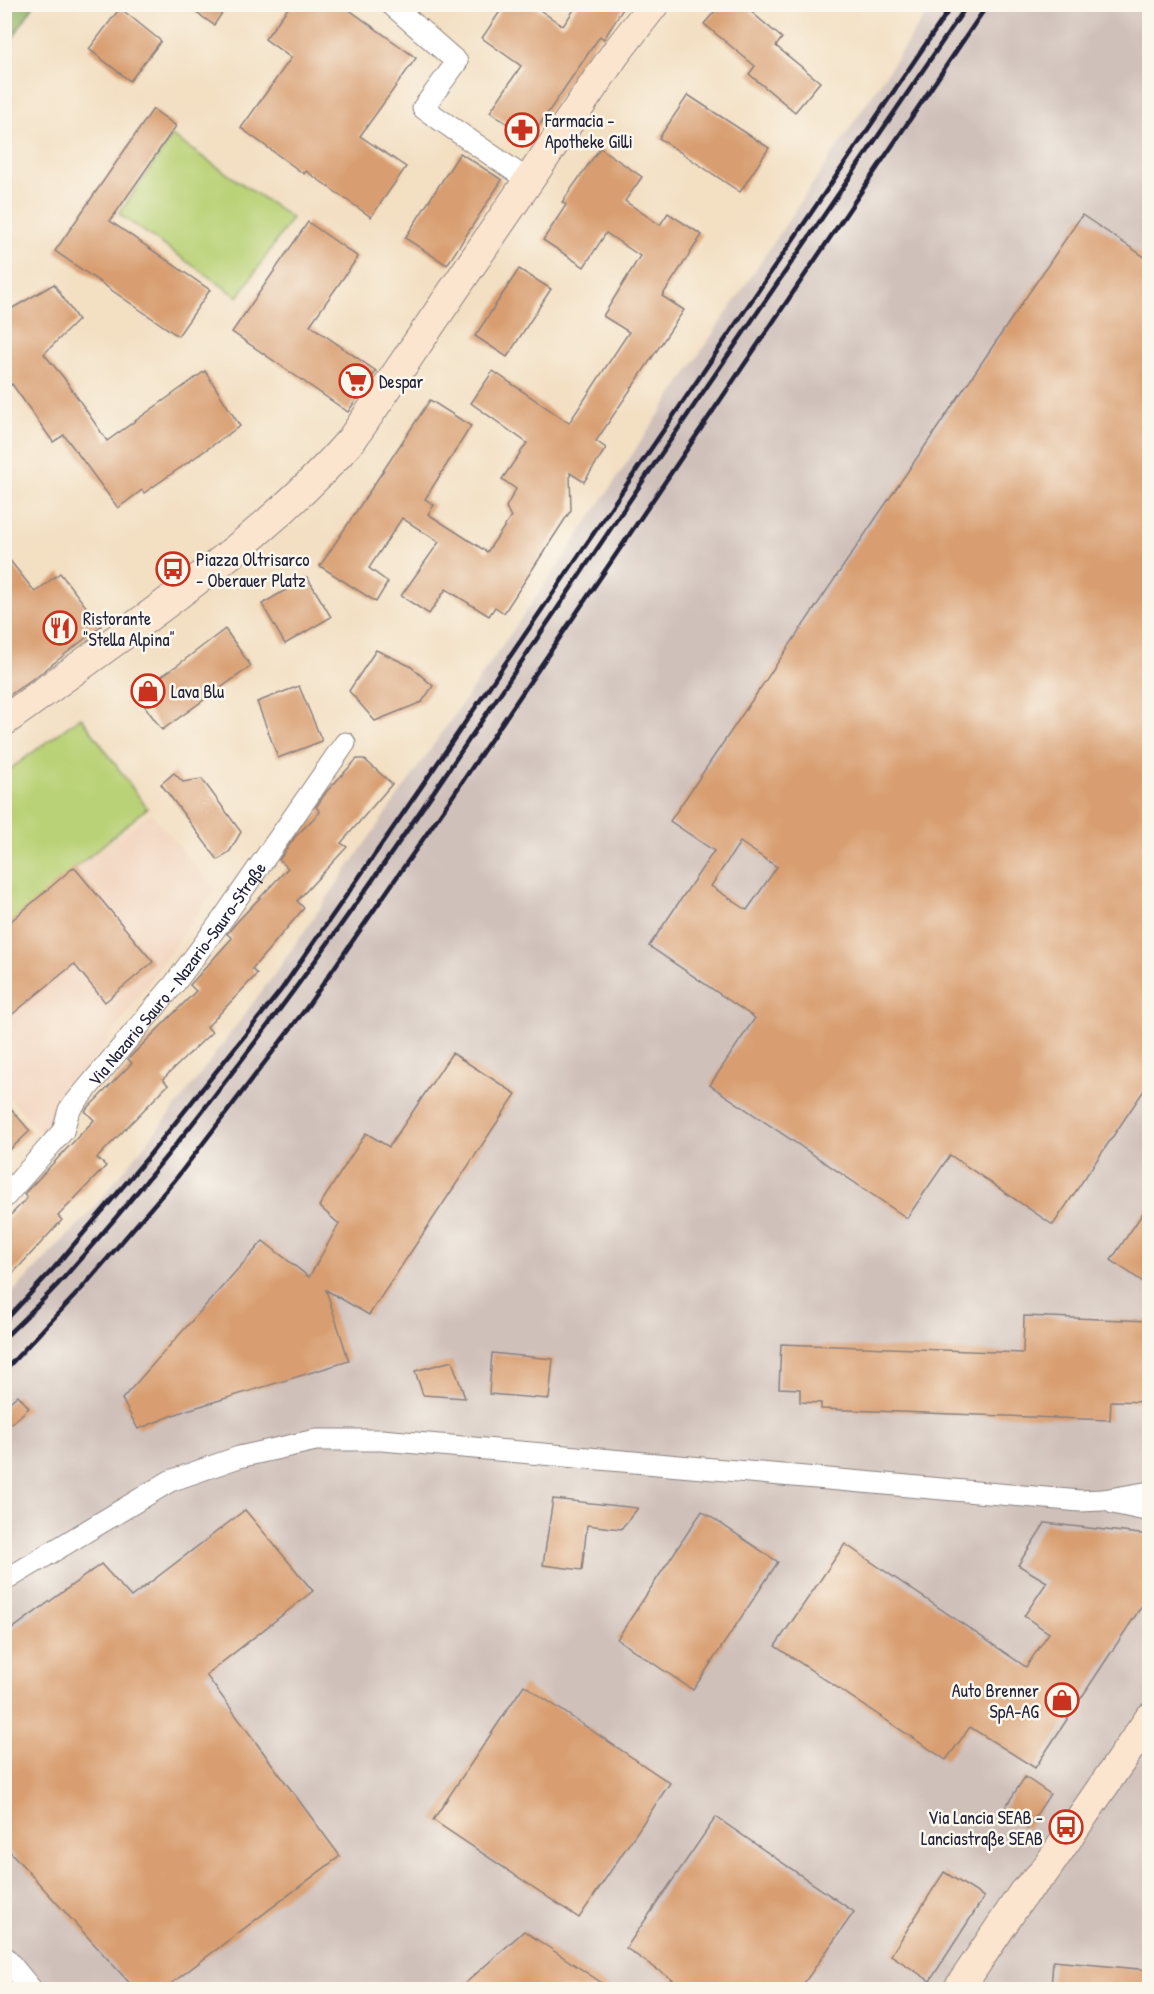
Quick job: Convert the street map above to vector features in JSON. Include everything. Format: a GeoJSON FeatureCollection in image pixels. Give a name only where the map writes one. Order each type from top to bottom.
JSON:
{"type":"FeatureCollection","features":[{"type":"Feature","properties":{"kind":"street"},"geometry":{"type":"LineString","coordinates":[[391,4],[457,62],[423,108],[529,181]]}},
{"type":"Feature","properties":{"kind":"street"},"geometry":{"type":"LineString","coordinates":[[4,721],[223,561],[297,498],[323,472],[352,439],[615,54],[654,4]]}},
{"type":"Feature","properties":{"kind":"street","name":"Via Nazario Sauro - Nazario-Sauro-Straße"},"geometry":{"type":"LineString","coordinates":[[4,1198],[63,1131],[69,1110],[176,983],[345,743]]}},
{"type":"Feature","properties":{"kind":"street"},"geometry":{"type":"LineString","coordinates":[[4,1581],[170,1481],[239,1456],[316,1440],[382,1440],[1080,1501],[1104,1500],[1149,1492]]}},
{"type":"Feature","properties":{"kind":"street"},"geometry":{"type":"LineString","coordinates":[[1104,1500],[1149,1510]]}},
{"type":"Feature","properties":{"kind":"street"},"geometry":{"type":"LineString","coordinates":[[958,1989],[1024,1892],[1044,1872],[1149,1718]]}},
{"type":"Feature","properties":{"kind":"street"},"geometry":{"type":"LineString","coordinates":[[4,1956],[32,1989]]}},
{"type":"Feature","properties":{"kind":"shaded area"},"geometry":{"type":"Polygon","coordinates":[[[932,5],[1149,5],[1149,1989],[5,1990],[5,1300],[87,1216],[181,1100],[276,972],[568,551],[932,5]]]}},
{"type":"Feature","properties":{"kind":"shaded area"},"geometry":{"type":"Polygon","coordinates":[[[151,813],[215,889],[41,1134],[10,1098],[5,1101],[4,927],[74,867],[151,813]]]}},
{"type":"Feature","properties":{"kind":"green space"},"geometry":{"type":"Polygon","coordinates":[[[4,5],[34,5],[5,50],[4,5]]]}},
{"type":"Feature","properties":{"kind":"green space"},"geometry":{"type":"Polygon","coordinates":[[[172,136],[292,218],[238,297],[119,214],[172,136]]]}},
{"type":"Feature","properties":{"kind":"green space"},"geometry":{"type":"Polygon","coordinates":[[[81,717],[147,808],[5,927],[5,773],[81,717]]]}},
{"type":"Feature","properties":{"kind":"building"},"geometry":{"type":"Polygon","coordinates":[[[184,4],[228,4],[214,25],[184,4]]]}},
{"type":"Feature","properties":{"kind":"building"},"geometry":{"type":"Polygon","coordinates":[[[291,4],[341,4],[416,58],[360,136],[406,167],[371,217],[306,171],[304,174],[241,128],[291,58],[265,39],[291,4]]]}},
{"type":"Feature","properties":{"kind":"building"},"geometry":{"type":"Polygon","coordinates":[[[505,4],[531,4],[563,26],[578,4],[626,4],[604,39],[600,36],[530,139],[490,112],[521,66],[482,38],[505,4]]]}},
{"type":"Feature","properties":{"kind":"building"},"geometry":{"type":"Polygon","coordinates":[[[721,4],[742,4],[782,38],[776,46],[820,82],[795,112],[749,74],[755,66],[704,24],[721,4]]]}},
{"type":"Feature","properties":{"kind":"building"},"geometry":{"type":"Polygon","coordinates":[[[120,8],[161,41],[130,81],[89,49],[120,8]]]}},
{"type":"Feature","properties":{"kind":"building"},"geometry":{"type":"Polygon","coordinates":[[[688,95],[769,148],[740,192],[659,138],[688,95]]]}},
{"type":"Feature","properties":{"kind":"building"},"geometry":{"type":"Polygon","coordinates":[[[153,109],[176,126],[110,221],[210,290],[178,336],[55,251],[153,109]]]}},
{"type":"Feature","properties":{"kind":"building"},"geometry":{"type":"Polygon","coordinates":[[[600,148],[642,177],[625,201],[660,225],[668,213],[702,235],[662,296],[684,310],[596,441],[606,448],[584,482],[570,473],[571,510],[504,613],[495,607],[489,616],[446,589],[429,614],[401,596],[439,542],[402,518],[369,568],[388,582],[376,602],[320,566],[430,400],[471,426],[425,499],[434,505],[428,514],[487,552],[511,517],[506,507],[516,489],[502,479],[527,443],[471,403],[493,371],[569,423],[629,332],[603,316],[640,256],[606,233],[584,267],[543,240],[566,205],[562,202],[600,148]]]}},
{"type":"Feature","properties":{"kind":"building"},"geometry":{"type":"Polygon","coordinates":[[[460,153],[502,180],[447,265],[405,238],[460,153]]]}},
{"type":"Feature","properties":{"kind":"building"},"geometry":{"type":"Polygon","coordinates":[[[1082,215],[1149,260],[1149,1083],[1053,1225],[950,1155],[907,1218],[710,1085],[755,1018],[649,946],[714,851],[670,821],[1082,215]],[[740,842],[711,886],[747,910],[777,867],[740,842]]]}},
{"type":"Feature","properties":{"kind":"building"},"geometry":{"type":"Polygon","coordinates":[[[308,222],[358,257],[310,325],[376,371],[348,412],[232,332],[308,222]]]}},
{"type":"Feature","properties":{"kind":"building"},"geometry":{"type":"Polygon","coordinates":[[[519,269],[551,289],[507,357],[475,336],[519,269]]]}},
{"type":"Feature","properties":{"kind":"building"},"geometry":{"type":"Polygon","coordinates":[[[54,284],[78,320],[44,354],[64,378],[107,441],[205,371],[240,426],[144,493],[142,490],[118,508],[64,435],[53,442],[12,384],[4,392],[4,313],[54,284]]]}},
{"type":"Feature","properties":{"kind":"building"},"geometry":{"type":"Polygon","coordinates":[[[4,553],[35,592],[60,573],[101,626],[4,699],[4,553]]]}},
{"type":"Feature","properties":{"kind":"building"},"geometry":{"type":"Polygon","coordinates":[[[307,577],[331,617],[285,644],[262,604],[307,577]]]}},
{"type":"Feature","properties":{"kind":"building"},"geometry":{"type":"Polygon","coordinates":[[[225,629],[251,666],[162,730],[136,694],[225,629]]]}},
{"type":"Feature","properties":{"kind":"building"},"geometry":{"type":"Polygon","coordinates":[[[376,650],[410,666],[433,686],[422,702],[375,721],[349,691],[376,650]]]}},
{"type":"Feature","properties":{"kind":"building"},"geometry":{"type":"Polygon","coordinates":[[[299,686],[322,741],[278,758],[257,702],[299,686]]]}},
{"type":"Feature","properties":{"kind":"building"},"geometry":{"type":"Polygon","coordinates":[[[357,759],[364,759],[392,784],[341,843],[347,847],[297,901],[304,908],[252,969],[257,974],[207,1027],[212,1032],[163,1079],[168,1085],[97,1158],[106,1166],[58,1216],[62,1220],[4,1283],[4,1222],[27,1198],[24,1194],[94,1120],[85,1111],[132,1063],[128,1059],[196,991],[190,985],[232,938],[227,934],[236,923],[288,868],[279,860],[295,837],[320,812],[316,807],[327,791],[357,759]]]}},
{"type":"Feature","properties":{"kind":"building"},"geometry":{"type":"Polygon","coordinates":[[[174,773],[183,782],[202,779],[241,832],[230,851],[218,860],[161,784],[174,773]]]}},
{"type":"Feature","properties":{"kind":"building"},"geometry":{"type":"Polygon","coordinates":[[[74,867],[153,962],[105,1002],[74,964],[4,1021],[4,927],[74,867]]]}},
{"type":"Feature","properties":{"kind":"building"},"geometry":{"type":"Polygon","coordinates":[[[452,1053],[516,1094],[369,1315],[326,1290],[349,1361],[184,1411],[138,1429],[122,1399],[263,1241],[309,1277],[339,1224],[319,1206],[366,1133],[389,1147],[452,1053]]]}},
{"type":"Feature","properties":{"kind":"building"},"geometry":{"type":"Polygon","coordinates":[[[4,1101],[30,1131],[4,1155],[4,1101]]]}},
{"type":"Feature","properties":{"kind":"building"},"geometry":{"type":"Polygon","coordinates":[[[1149,1204],[1149,1286],[1111,1260],[1149,1204]]]}},
{"type":"Feature","properties":{"kind":"building"},"geometry":{"type":"Polygon","coordinates":[[[1024,1316],[1149,1321],[1149,1402],[1111,1401],[1110,1420],[821,1409],[821,1403],[800,1402],[800,1389],[779,1388],[781,1344],[1023,1353],[1024,1316]]]}},
{"type":"Feature","properties":{"kind":"building"},"geometry":{"type":"Polygon","coordinates":[[[492,1353],[553,1359],[549,1399],[489,1394],[492,1353]]]}},
{"type":"Feature","properties":{"kind":"building"},"geometry":{"type":"Polygon","coordinates":[[[452,1361],[465,1398],[423,1395],[415,1371],[452,1361]]]}},
{"type":"Feature","properties":{"kind":"building"},"geometry":{"type":"Polygon","coordinates":[[[18,1395],[29,1408],[4,1430],[4,1407],[18,1395]]]}},
{"type":"Feature","properties":{"kind":"building"},"geometry":{"type":"Polygon","coordinates":[[[553,1499],[638,1508],[621,1529],[587,1525],[582,1570],[543,1565],[553,1499]]]}},
{"type":"Feature","properties":{"kind":"building"},"geometry":{"type":"Polygon","coordinates":[[[245,1510],[313,1591],[206,1675],[340,1856],[164,1989],[135,1989],[4,1845],[4,1635],[101,1564],[131,1597],[245,1510]]]}},
{"type":"Feature","properties":{"kind":"building"},"geometry":{"type":"Polygon","coordinates":[[[702,1511],[778,1562],[693,1690],[617,1639],[702,1511]]]}},
{"type":"Feature","properties":{"kind":"building"},"geometry":{"type":"Polygon","coordinates":[[[1045,1523],[1149,1535],[1149,1595],[1035,1768],[970,1727],[946,1760],[775,1646],[845,1544],[1026,1667],[1049,1633],[1024,1616],[1047,1582],[1018,1565],[1045,1523]]]}},
{"type":"Feature","properties":{"kind":"building"},"geometry":{"type":"Polygon","coordinates":[[[524,1685],[670,1783],[579,1918],[433,1820],[524,1685]]]}},
{"type":"Feature","properties":{"kind":"building"},"geometry":{"type":"Polygon","coordinates":[[[1025,1777],[1050,1794],[1027,1829],[1002,1812],[1025,1777]]]}},
{"type":"Feature","properties":{"kind":"building"},"geometry":{"type":"Polygon","coordinates":[[[716,1817],[854,1912],[800,1989],[686,1989],[626,1948],[716,1817]]]}},
{"type":"Feature","properties":{"kind":"building"},"geometry":{"type":"Polygon","coordinates":[[[944,1872],[984,1897],[930,1981],[891,1955],[944,1872]]]}},
{"type":"Feature","properties":{"kind":"building"},"geometry":{"type":"Polygon","coordinates":[[[524,1931],[611,1989],[459,1989],[524,1931]]]}},
{"type":"Feature","properties":{"kind":"building"},"geometry":{"type":"Polygon","coordinates":[[[1053,1961],[1149,1970],[1149,1989],[1051,1989],[1053,1961]]]}},
{"type":"Feature","properties":{"kind":"railway"},"geometry":{"type":"LineString","coordinates":[[4,1322],[54,1268],[148,1157],[281,990],[953,4]]}},
{"type":"Feature","properties":{"kind":"railway"},"geometry":{"type":"LineString","coordinates":[[4,1338],[60,1282],[136,1194],[202,1112],[327,945],[968,4]]}},
{"type":"Feature","properties":{"kind":"railway"},"geometry":{"type":"LineString","coordinates":[[4,1371],[83,1287],[175,1180],[307,1007],[448,803],[988,4]]}},
{"type":"Feature","properties":{"kind":"place","name":"Farmacia - Apotheke Gilli"},"geometry":{"type":"Point","coordinates":[522,130]}},
{"type":"Feature","properties":{"kind":"place","name":"Despar"},"geometry":{"type":"Point","coordinates":[356,381]}},
{"type":"Feature","properties":{"kind":"place","name":"Piazza Oltrisarco - Oberauer Platz"},"geometry":{"type":"Point","coordinates":[173,569]}},
{"type":"Feature","properties":{"kind":"place","name":"Ristorante \"Stella Alpina\""},"geometry":{"type":"Point","coordinates":[60,628]}},
{"type":"Feature","properties":{"kind":"place","name":"Lava Blu"},"geometry":{"type":"Point","coordinates":[148,691]}},
{"type":"Feature","properties":{"kind":"place","name":"Auto Brenner SpA-AG"},"geometry":{"type":"Point","coordinates":[1062,1700]}},
{"type":"Feature","properties":{"kind":"place","name":"Via Lancia SEAB - Lanciastraße SEAB"},"geometry":{"type":"Point","coordinates":[1066,1827]}}]}
